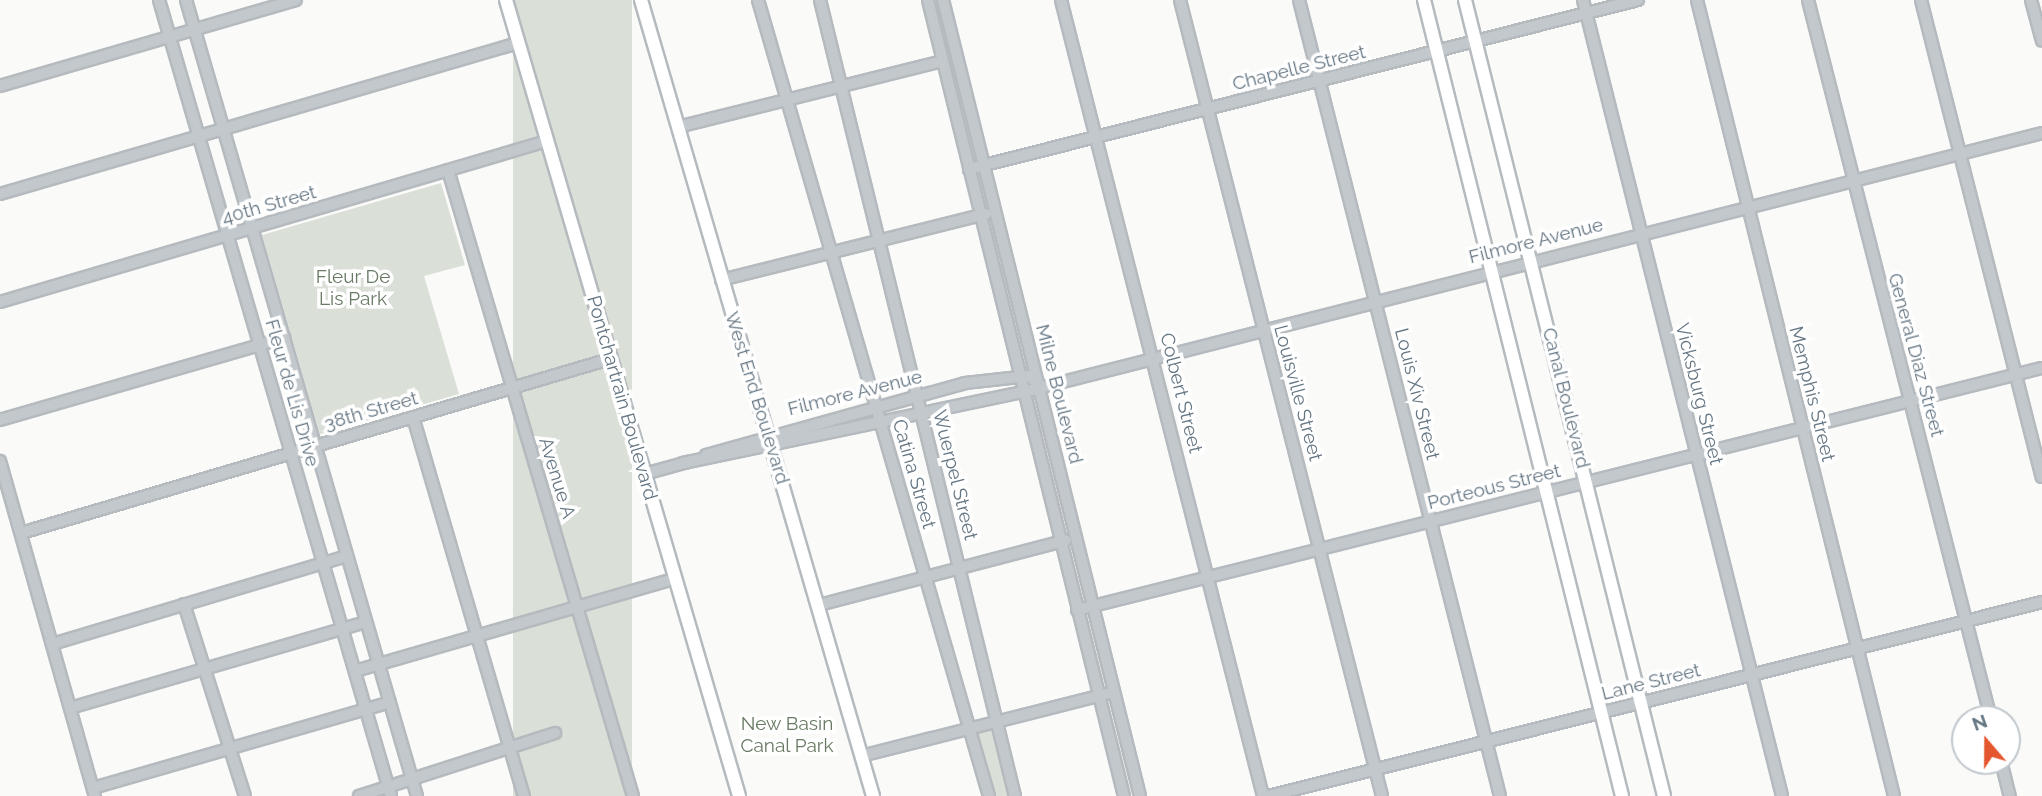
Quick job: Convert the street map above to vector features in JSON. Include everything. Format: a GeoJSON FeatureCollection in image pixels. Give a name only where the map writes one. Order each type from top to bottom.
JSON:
{"type":"FeatureCollection","features":[{"type":"Feature","properties":{"kind":"main road","name":"Pontchartrain Boulevard"},"geometry":{"type":"LineString","coordinates":[[506,0],[739,796]]}},
{"type":"Feature","properties":{"kind":"main road","name":"West End Boulevard"},"geometry":{"type":"LineString","coordinates":[[641,0],[873,796]]}},
{"type":"Feature","properties":{"kind":"main road"},"geometry":{"type":"LineString","coordinates":[[1423,0],[1622,796]]}},
{"type":"Feature","properties":{"kind":"main road","name":"Canal Boulevard"},"geometry":{"type":"LineString","coordinates":[[1465,0],[1533,260],[1664,796]]}},
{"type":"Feature","properties":{"kind":"street","name":"Fleur de Lis Drive"},"geometry":{"type":"LineString","coordinates":[[159,0],[390,792]]}},
{"type":"Feature","properties":{"kind":"street","name":"Fleur de Lis Drive"},"geometry":{"type":"LineString","coordinates":[[186,0],[417,796]]}},
{"type":"Feature","properties":{"kind":"street"},"geometry":{"type":"LineString","coordinates":[[0,86],[296,0]]}},
{"type":"Feature","properties":{"kind":"street","name":"Catina Street"},"geometry":{"type":"LineString","coordinates":[[758,0],[989,796]]}},
{"type":"Feature","properties":{"kind":"street","name":"Wuerpel Street"},"geometry":{"type":"LineString","coordinates":[[820,0],[1015,796]]}},
{"type":"Feature","properties":{"kind":"street","name":"Milne Boulevard"},"geometry":{"type":"LineString","coordinates":[[928,0],[1124,796]]}},
{"type":"Feature","properties":{"kind":"street","name":"Milne Boulevard"},"geometry":{"type":"LineString","coordinates":[[943,0],[1140,796]]}},
{"type":"Feature","properties":{"kind":"street","name":"Colbert Street"},"geometry":{"type":"LineString","coordinates":[[1061,0],[1210,577],[1263,796]]}},
{"type":"Feature","properties":{"kind":"street","name":"Louisville Street"},"geometry":{"type":"LineString","coordinates":[[1180,0],[1382,796]]}},
{"type":"Feature","properties":{"kind":"street","name":"Louis Xiv Street"},"geometry":{"type":"LineString","coordinates":[[1299,0],[1500,796]]}},
{"type":"Feature","properties":{"kind":"street","name":"Vicksburg Street"},"geometry":{"type":"LineString","coordinates":[[1583,0],[1782,796]]}},
{"type":"Feature","properties":{"kind":"street","name":"Chapelle Street"},"geometry":{"type":"LineString","coordinates":[[969,169],[1638,0]]}},
{"type":"Feature","properties":{"kind":"street","name":"Memphis Street"},"geometry":{"type":"LineString","coordinates":[[1697,0],[1895,796]]}},
{"type":"Feature","properties":{"kind":"street","name":"General Diaz Street"},"geometry":{"type":"LineString","coordinates":[[1808,0],[1987,705]]}},
{"type":"Feature","properties":{"kind":"street"},"geometry":{"type":"LineString","coordinates":[[1922,0],[2042,477]]}},
{"type":"Feature","properties":{"kind":"street"},"geometry":{"type":"LineString","coordinates":[[2031,0],[2042,41]]}},
{"type":"Feature","properties":{"kind":"street"},"geometry":{"type":"LineString","coordinates":[[0,194],[518,43]]}},
{"type":"Feature","properties":{"kind":"street"},"geometry":{"type":"LineString","coordinates":[[677,127],[942,61]]}},
{"type":"Feature","properties":{"kind":"street","name":"Filmore Avenue"},"geometry":{"type":"LineString","coordinates":[[683,463],[772,449],[921,411],[1024,391],[1039,384],[2042,133]]}},
{"type":"Feature","properties":{"kind":"street","name":"40th Street"},"geometry":{"type":"LineString","coordinates":[[0,302],[547,141]]}},
{"type":"Feature","properties":{"kind":"street","name":"Avenue A"},"geometry":{"type":"LineString","coordinates":[[448,170],[633,796]]}},
{"type":"Feature","properties":{"kind":"street"},"geometry":{"type":"LineString","coordinates":[[721,280],[996,211]]}},
{"type":"Feature","properties":{"kind":"street"},"geometry":{"type":"LineString","coordinates":[[0,420],[284,338]]}},
{"type":"Feature","properties":{"kind":"street","name":"38th Street"},"geometry":{"type":"LineString","coordinates":[[22,533],[610,359]]}},
{"type":"Feature","properties":{"kind":"street","name":"Porteous Street"},"geometry":{"type":"LineString","coordinates":[[1077,610],[2042,368]]}},
{"type":"Feature","properties":{"kind":"street"},"geometry":{"type":"LineString","coordinates":[[1020,377],[1039,384]]}},
{"type":"Feature","properties":{"kind":"street","name":"Filmore Avenue"},"geometry":{"type":"LineString","coordinates":[[644,474],[768,433],[876,405],[1020,377]]}},
{"type":"Feature","properties":{"kind":"street"},"geometry":{"type":"LineString","coordinates":[[414,417],[524,796]]}},
{"type":"Feature","properties":{"kind":"street"},"geometry":{"type":"LineString","coordinates":[[0,461],[94,792],[231,748],[390,702]]}},
{"type":"Feature","properties":{"kind":"street"},"geometry":{"type":"LineString","coordinates":[[819,605],[1076,538]]}},
{"type":"Feature","properties":{"kind":"street"},"geometry":{"type":"LineString","coordinates":[[52,644],[347,556]]}},
{"type":"Feature","properties":{"kind":"street"},"geometry":{"type":"LineString","coordinates":[[355,671],[674,579]]}},
{"type":"Feature","properties":{"kind":"street","name":"Lane Street"},"geometry":{"type":"LineString","coordinates":[[1269,796],[2042,602]]}},
{"type":"Feature","properties":{"kind":"street"},"geometry":{"type":"LineString","coordinates":[[184,604],[244,796]]}},
{"type":"Feature","properties":{"kind":"street"},"geometry":{"type":"LineString","coordinates":[[70,708],[366,622]]}},
{"type":"Feature","properties":{"kind":"street"},"geometry":{"type":"LineString","coordinates":[[861,756],[1114,692]]}},
{"type":"Feature","properties":{"kind":"street"},"geometry":{"type":"LineString","coordinates":[[359,796],[390,792],[411,775],[555,733]]}},
{"type":"Feature","properties":{"kind":"street"},"geometry":{"type":"LineString","coordinates":[[2005,775],[2010,796]]}},
{"type":"Feature","properties":{"kind":"green space"},"geometry":{"type":"Polygon","coordinates":[[[513,0],[632,0],[632,796],[513,796],[513,0]]]}},
{"type":"Feature","properties":{"kind":"green space","name":"Fleur De Lis Park"},"geometry":{"type":"Polygon","coordinates":[[[441,183],[465,265],[424,276],[459,394],[320,434],[262,235],[441,183]]]}},
{"type":"Feature","properties":{"kind":"green space"},"geometry":{"type":"Polygon","coordinates":[[[993,727],[1010,796],[994,796],[975,731],[993,727]]]}},
{"type":"Feature","properties":{"kind":"park label","name":"New Basin Canal Park"},"geometry":{"type":"Point","coordinates":[787,735]}}]}
